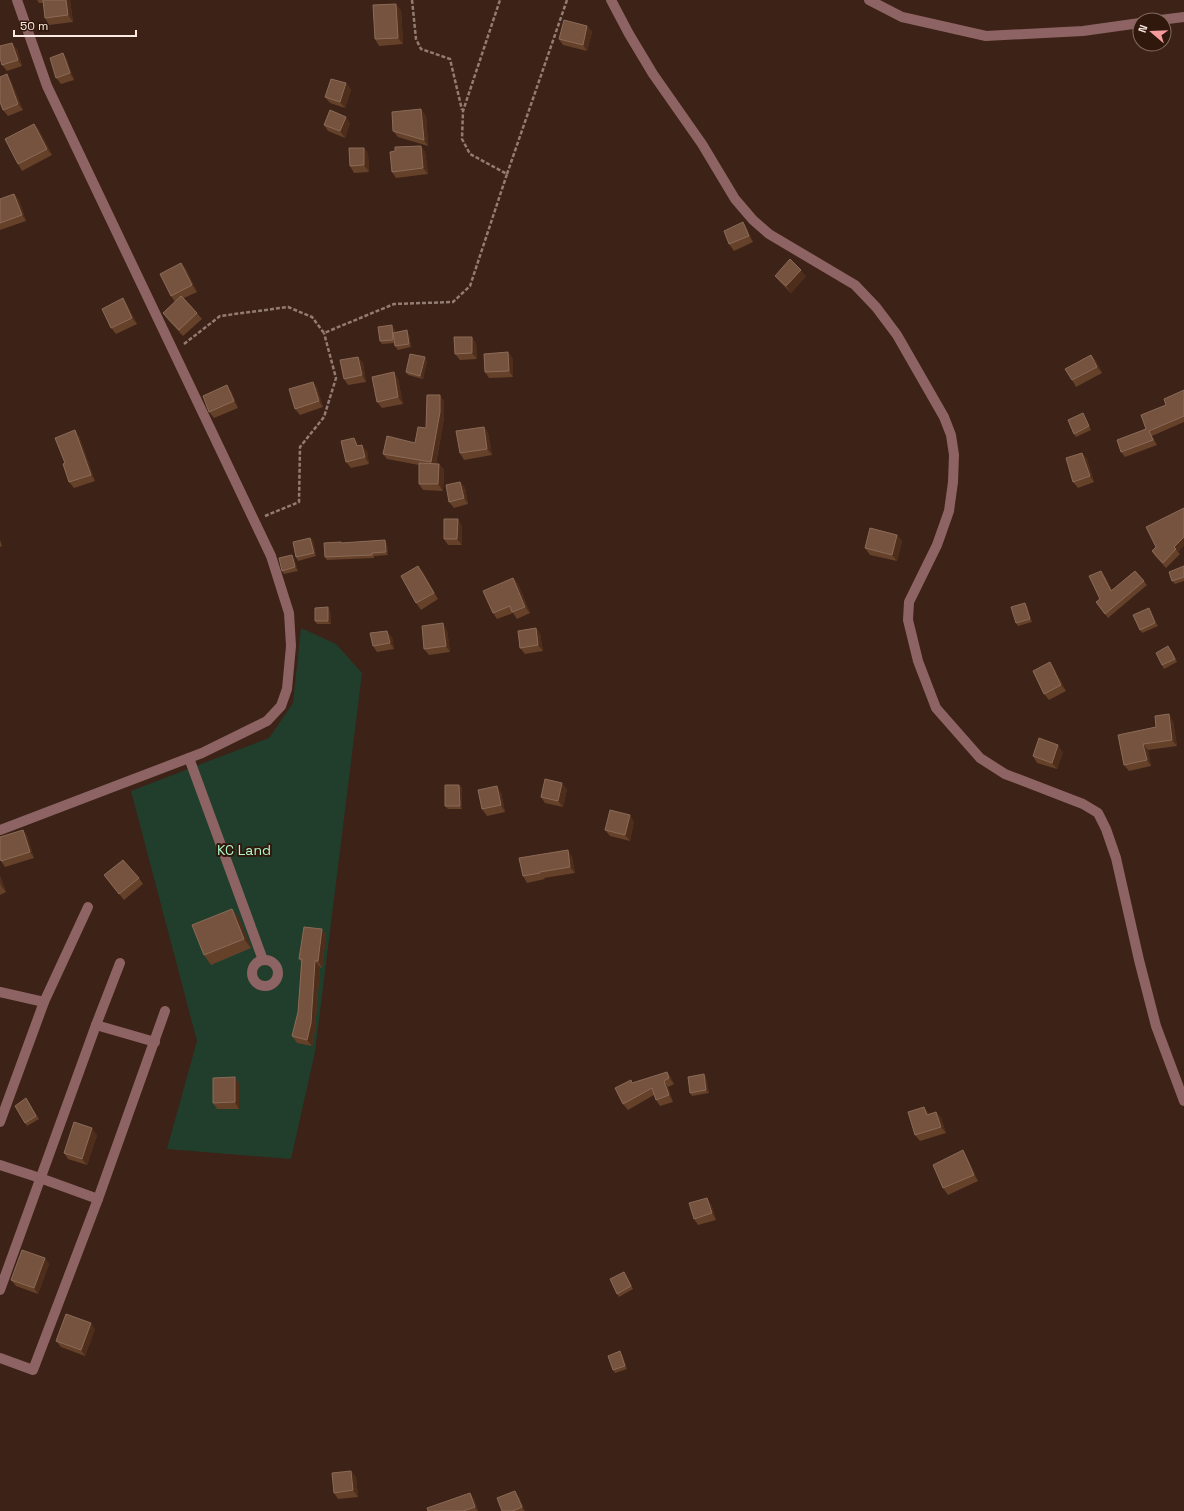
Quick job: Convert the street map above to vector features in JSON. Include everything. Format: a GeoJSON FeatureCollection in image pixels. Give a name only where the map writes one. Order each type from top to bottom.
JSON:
{"type":"FeatureCollection","features":[{"type":"Feature","properties":{"kind":"street"},"geometry":{"type":"LineString","coordinates":[[0,830],[189,758],[267,721],[281,706],[286,690],[291,646],[289,613],[271,556],[47,86],[17,0]]}},
{"type":"Feature","properties":{"kind":"street"},"geometry":{"type":"LineString","coordinates":[[611,0],[653,74],[702,144],[735,199],[753,220],[769,234],[854,286],[876,307],[897,335],[944,417],[951,435],[954,455],[953,482],[949,511],[937,545],[909,602],[908,620],[918,661],[936,708],[980,758],[1005,774],[1083,804],[1098,813],[1106,829],[1116,858],[1139,960],[1156,1026],[1184,1101]]}},
{"type":"Feature","properties":{"kind":"street"},"geometry":{"type":"LineString","coordinates":[[869,0],[902,17],[986,36],[1083,31],[1132,24]]}},
{"type":"Feature","properties":{"kind":"street"},"geometry":{"type":"LineString","coordinates":[[1172,18],[1184,17]]}},
{"type":"Feature","properties":{"kind":"street"},"geometry":{"type":"LineString","coordinates":[[189,758],[263,960]]}},
{"type":"Feature","properties":{"kind":"street"},"geometry":{"type":"LineString","coordinates":[[0,1122],[44,1002],[88,907]]}},
{"type":"Feature","properties":{"kind":"street"},"geometry":{"type":"LineString","coordinates":[[0,1290],[120,962]]}},
{"type":"Feature","properties":{"kind":"street"},"geometry":{"type":"LineString","coordinates":[[0,992],[44,1002]]}},
{"type":"Feature","properties":{"kind":"street"},"geometry":{"type":"LineString","coordinates":[[0,1358],[32,1370],[98,1199],[165,1011]]}},
{"type":"Feature","properties":{"kind":"street"},"geometry":{"type":"LineString","coordinates":[[96,1025],[155,1042]]}},
{"type":"Feature","properties":{"kind":"street"},"geometry":{"type":"LineString","coordinates":[[0,1165],[98,1199]]}},
{"type":"Feature","properties":{"kind":"path"},"geometry":{"type":"LineString","coordinates":[[412,0],[416,39],[421,49],[450,59],[463,111],[462,139],[470,154],[507,174]]}},
{"type":"Feature","properties":{"kind":"path"},"geometry":{"type":"LineString","coordinates":[[463,111],[500,0]]}},
{"type":"Feature","properties":{"kind":"path"},"geometry":{"type":"LineString","coordinates":[[324,333],[394,304],[453,302],[470,286],[507,174],[568,0]]}},
{"type":"Feature","properties":{"kind":"path"},"geometry":{"type":"LineString","coordinates":[[174,352],[220,316],[288,307],[312,317],[324,333],[336,378],[324,417],[300,447],[299,502],[254,520]]}},
{"type":"Feature","properties":{"kind":"green space","name":"KC Land"},"geometry":{"type":"Polygon","coordinates":[[[301,628],[336,644],[362,673],[315,1052],[291,1159],[167,1149],[197,1041],[131,791],[269,738],[293,703],[301,628]]]}},
{"type":"Feature","properties":{"kind":"building"},"geometry":{"type":"Polygon","coordinates":[[[43,0],[66,0],[68,15],[45,18],[43,0]]]}},
{"type":"Feature","properties":{"kind":"building"},"geometry":{"type":"Polygon","coordinates":[[[396,4],[398,38],[375,39],[373,5],[396,4]]]}},
{"type":"Feature","properties":{"kind":"building"},"geometry":{"type":"Polygon","coordinates":[[[564,20],[587,26],[583,45],[559,39],[564,20]]]}},
{"type":"Feature","properties":{"kind":"building"},"geometry":{"type":"Polygon","coordinates":[[[12,43],[18,60],[2,65],[0,58],[0,46],[12,43]]]}},
{"type":"Feature","properties":{"kind":"building"},"geometry":{"type":"Polygon","coordinates":[[[63,53],[70,73],[56,78],[50,58],[63,53]]]}},
{"type":"Feature","properties":{"kind":"building"},"geometry":{"type":"Polygon","coordinates":[[[7,74],[18,104],[3,110],[0,102],[0,77],[7,74]]]}},
{"type":"Feature","properties":{"kind":"building"},"geometry":{"type":"Polygon","coordinates":[[[331,79],[346,83],[340,102],[325,97],[331,79]]]}},
{"type":"Feature","properties":{"kind":"building"},"geometry":{"type":"Polygon","coordinates":[[[421,109],[424,140],[393,131],[392,112],[421,109]]]}},
{"type":"Feature","properties":{"kind":"building"},"geometry":{"type":"Polygon","coordinates":[[[330,110],[346,117],[340,131],[324,125],[330,110]]]}},
{"type":"Feature","properties":{"kind":"building"},"geometry":{"type":"Polygon","coordinates":[[[34,124],[47,149],[18,164],[5,139],[34,124]]]}},
{"type":"Feature","properties":{"kind":"building"},"geometry":{"type":"Polygon","coordinates":[[[421,146],[423,168],[392,172],[390,152],[395,151],[395,147],[421,146]]]}},
{"type":"Feature","properties":{"kind":"building"},"geometry":{"type":"Polygon","coordinates":[[[349,148],[364,148],[364,165],[350,166],[349,148]]]}},
{"type":"Feature","properties":{"kind":"building"},"geometry":{"type":"Polygon","coordinates":[[[14,194],[22,215],[0,223],[0,199],[14,194]]]}},
{"type":"Feature","properties":{"kind":"building"},"geometry":{"type":"Polygon","coordinates":[[[743,222],[749,236],[729,244],[724,231],[743,222]]]}},
{"type":"Feature","properties":{"kind":"building"},"geometry":{"type":"Polygon","coordinates":[[[790,259],[801,270],[786,286],[775,276],[790,259]]]}},
{"type":"Feature","properties":{"kind":"building"},"geometry":{"type":"Polygon","coordinates":[[[181,263],[192,285],[171,296],[160,274],[181,263]]]}},
{"type":"Feature","properties":{"kind":"building"},"geometry":{"type":"Polygon","coordinates":[[[181,296],[197,313],[179,330],[163,313],[181,296]]]}},
{"type":"Feature","properties":{"kind":"building"},"geometry":{"type":"Polygon","coordinates":[[[123,298],[132,318],[111,328],[102,309],[123,298]]]}},
{"type":"Feature","properties":{"kind":"building"},"geometry":{"type":"Polygon","coordinates":[[[392,325],[393,340],[380,341],[378,327],[392,325]]]}},
{"type":"Feature","properties":{"kind":"building"},"geometry":{"type":"Polygon","coordinates":[[[407,330],[409,344],[395,346],[393,333],[407,330]]]}},
{"type":"Feature","properties":{"kind":"building"},"geometry":{"type":"Polygon","coordinates":[[[454,337],[472,337],[472,353],[455,354],[454,337]]]}},
{"type":"Feature","properties":{"kind":"building"},"geometry":{"type":"Polygon","coordinates":[[[508,352],[509,371],[485,372],[484,354],[508,352]]]}},
{"type":"Feature","properties":{"kind":"building"},"geometry":{"type":"Polygon","coordinates":[[[410,354],[425,357],[420,376],[406,372],[410,354]]]}},
{"type":"Feature","properties":{"kind":"building"},"geometry":{"type":"Polygon","coordinates":[[[1091,355],[1097,367],[1072,380],[1065,369],[1091,355]]]}},
{"type":"Feature","properties":{"kind":"building"},"geometry":{"type":"Polygon","coordinates":[[[358,357],[362,375],[344,379],[340,360],[358,357]]]}},
{"type":"Feature","properties":{"kind":"building"},"geometry":{"type":"Polygon","coordinates":[[[394,372],[398,397],[377,402],[372,377],[394,372]]]}},
{"type":"Feature","properties":{"kind":"building"},"geometry":{"type":"Polygon","coordinates":[[[313,382],[319,401],[295,409],[289,389],[313,382]]]}},
{"type":"Feature","properties":{"kind":"building"},"geometry":{"type":"Polygon","coordinates":[[[227,385],[234,401],[209,412],[203,396],[227,385]]]}},
{"type":"Feature","properties":{"kind":"building"},"geometry":{"type":"Polygon","coordinates":[[[1184,390],[1184,416],[1149,431],[1153,440],[1121,452],[1117,440],[1146,429],[1141,415],[1166,405],[1164,399],[1184,390]]]}},
{"type":"Feature","properties":{"kind":"building"},"geometry":{"type":"Polygon","coordinates":[[[427,395],[440,395],[440,412],[431,462],[383,454],[387,436],[415,443],[418,427],[426,428],[427,395]]]}},
{"type":"Feature","properties":{"kind":"building"},"geometry":{"type":"Polygon","coordinates":[[[1083,413],[1089,426],[1074,434],[1068,420],[1083,413]]]}},
{"type":"Feature","properties":{"kind":"building"},"geometry":{"type":"Polygon","coordinates":[[[484,427],[487,449],[460,453],[456,431],[484,427]]]}},
{"type":"Feature","properties":{"kind":"building"},"geometry":{"type":"Polygon","coordinates":[[[75,430],[91,475],[69,482],[63,464],[65,463],[55,438],[75,430]]]}},
{"type":"Feature","properties":{"kind":"building"},"geometry":{"type":"Polygon","coordinates":[[[354,438],[357,446],[362,445],[365,457],[346,462],[341,441],[354,438]]]}},
{"type":"Feature","properties":{"kind":"building"},"geometry":{"type":"Polygon","coordinates":[[[1082,453],[1090,476],[1073,482],[1066,458],[1082,453]]]}},
{"type":"Feature","properties":{"kind":"building"},"geometry":{"type":"Polygon","coordinates":[[[419,463],[439,464],[438,484],[419,484],[419,463]]]}},
{"type":"Feature","properties":{"kind":"building"},"geometry":{"type":"Polygon","coordinates":[[[460,482],[464,498],[449,502],[446,485],[460,482]]]}},
{"type":"Feature","properties":{"kind":"building"},"geometry":{"type":"Polygon","coordinates":[[[1184,508],[1184,537],[1174,547],[1176,549],[1163,563],[1152,551],[1156,547],[1146,527],[1184,508]]]}},
{"type":"Feature","properties":{"kind":"building"},"geometry":{"type":"Polygon","coordinates":[[[444,519],[458,519],[457,539],[444,539],[444,519]]]}},
{"type":"Feature","properties":{"kind":"building"},"geometry":{"type":"Polygon","coordinates":[[[870,528],[897,535],[892,555],[865,548],[870,528]]]}},
{"type":"Feature","properties":{"kind":"building"},"geometry":{"type":"Polygon","coordinates":[[[310,538],[314,553],[296,557],[293,542],[310,538]]]}},
{"type":"Feature","properties":{"kind":"building"},"geometry":{"type":"Polygon","coordinates":[[[385,540],[386,552],[372,553],[372,555],[325,557],[324,543],[385,540]]]}},
{"type":"Feature","properties":{"kind":"building"},"geometry":{"type":"Polygon","coordinates":[[[292,555],[295,567],[282,571],[279,558],[292,555]]]}},
{"type":"Feature","properties":{"kind":"building"},"geometry":{"type":"Polygon","coordinates":[[[418,566],[434,593],[416,603],[401,576],[418,566]]]}},
{"type":"Feature","properties":{"kind":"building"},"geometry":{"type":"Polygon","coordinates":[[[1184,566],[1184,577],[1172,581],[1169,572],[1184,566]]]}},
{"type":"Feature","properties":{"kind":"building"},"geometry":{"type":"Polygon","coordinates":[[[1101,571],[1111,591],[1135,571],[1144,581],[1105,614],[1096,602],[1100,599],[1089,576],[1101,571]]]}},
{"type":"Feature","properties":{"kind":"building"},"geometry":{"type":"Polygon","coordinates":[[[513,578],[525,607],[512,612],[510,606],[493,613],[483,591],[513,578]]]}},
{"type":"Feature","properties":{"kind":"building"},"geometry":{"type":"Polygon","coordinates":[[[1025,603],[1030,619],[1016,623],[1011,607],[1025,603]]]}},
{"type":"Feature","properties":{"kind":"building"},"geometry":{"type":"Polygon","coordinates":[[[328,607],[328,621],[315,621],[315,608],[328,607]]]}},
{"type":"Feature","properties":{"kind":"building"},"geometry":{"type":"Polygon","coordinates":[[[1149,608],[1155,623],[1140,630],[1133,615],[1149,608]]]}},
{"type":"Feature","properties":{"kind":"building"},"geometry":{"type":"Polygon","coordinates":[[[443,623],[446,646],[424,649],[422,626],[443,623]]]}},
{"type":"Feature","properties":{"kind":"building"},"geometry":{"type":"Polygon","coordinates":[[[536,628],[538,645],[520,648],[518,631],[536,628]]]}},
{"type":"Feature","properties":{"kind":"building"},"geometry":{"type":"Polygon","coordinates":[[[387,631],[390,643],[373,646],[370,633],[387,631]]]}},
{"type":"Feature","properties":{"kind":"building"},"geometry":{"type":"Polygon","coordinates":[[[1168,646],[1175,659],[1162,665],[1156,653],[1168,646]]]}},
{"type":"Feature","properties":{"kind":"building"},"geometry":{"type":"Polygon","coordinates":[[[1050,662],[1061,685],[1044,694],[1033,671],[1050,662]]]}},
{"type":"Feature","properties":{"kind":"building"},"geometry":{"type":"Polygon","coordinates":[[[1169,714],[1172,740],[1143,744],[1147,760],[1124,765],[1118,735],[1156,727],[1155,716],[1169,714]]]}},
{"type":"Feature","properties":{"kind":"building"},"geometry":{"type":"Polygon","coordinates":[[[1039,738],[1058,745],[1052,763],[1033,756],[1039,738]]]}},
{"type":"Feature","properties":{"kind":"building"},"geometry":{"type":"Polygon","coordinates":[[[545,779],[562,783],[558,801],[541,797],[545,779]]]}},
{"type":"Feature","properties":{"kind":"building"},"geometry":{"type":"Polygon","coordinates":[[[445,785],[459,785],[460,806],[445,806],[445,785]]]}},
{"type":"Feature","properties":{"kind":"building"},"geometry":{"type":"Polygon","coordinates":[[[497,786],[501,805],[482,809],[478,790],[497,786]]]}},
{"type":"Feature","properties":{"kind":"building"},"geometry":{"type":"Polygon","coordinates":[[[610,810],[630,815],[625,835],[605,830],[610,810]]]}},
{"type":"Feature","properties":{"kind":"building"},"geometry":{"type":"Polygon","coordinates":[[[23,830],[30,852],[1,861],[0,837],[23,830]]]}},
{"type":"Feature","properties":{"kind":"building"},"geometry":{"type":"Polygon","coordinates":[[[568,850],[570,867],[523,876],[519,858],[568,850]]]}},
{"type":"Feature","properties":{"kind":"building"},"geometry":{"type":"Polygon","coordinates":[[[123,860],[139,878],[119,894],[104,875],[123,860]]]}},
{"type":"Feature","properties":{"kind":"building"},"geometry":{"type":"Polygon","coordinates":[[[232,909],[244,939],[204,955],[192,925],[232,909]]]}},
{"type":"Feature","properties":{"kind":"building"},"geometry":{"type":"Polygon","coordinates":[[[304,927],[322,929],[318,961],[315,961],[311,1023],[307,1040],[292,1036],[298,1012],[302,959],[299,959],[304,927]]]}},
{"type":"Feature","properties":{"kind":"building"},"geometry":{"type":"Polygon","coordinates":[[[667,1072],[669,1078],[664,1081],[669,1095],[656,1100],[652,1088],[623,1104],[615,1088],[631,1080],[632,1083],[667,1072]]]}},
{"type":"Feature","properties":{"kind":"building"},"geometry":{"type":"Polygon","coordinates":[[[704,1074],[706,1090],[690,1093],[688,1077],[704,1074]]]}},
{"type":"Feature","properties":{"kind":"building"},"geometry":{"type":"Polygon","coordinates":[[[235,1077],[235,1102],[213,1103],[213,1078],[235,1077]]]}},
{"type":"Feature","properties":{"kind":"building"},"geometry":{"type":"Polygon","coordinates":[[[26,1098],[36,1116],[25,1123],[15,1106],[26,1098]]]}},
{"type":"Feature","properties":{"kind":"building"},"geometry":{"type":"Polygon","coordinates":[[[924,1107],[927,1115],[936,1112],[941,1127],[915,1135],[908,1112],[924,1107]]]}},
{"type":"Feature","properties":{"kind":"building"},"geometry":{"type":"Polygon","coordinates":[[[74,1122],[92,1128],[82,1159],[64,1153],[74,1122]]]}},
{"type":"Feature","properties":{"kind":"building"},"geometry":{"type":"Polygon","coordinates":[[[963,1150],[974,1175],[943,1188],[933,1165],[963,1150]]]}},
{"type":"Feature","properties":{"kind":"building"},"geometry":{"type":"Polygon","coordinates":[[[707,1198],[712,1213],[694,1219],[689,1203],[707,1198]]]}},
{"type":"Feature","properties":{"kind":"building"},"geometry":{"type":"Polygon","coordinates":[[[22,1250],[45,1258],[34,1288],[11,1280],[22,1250]]]}},
{"type":"Feature","properties":{"kind":"building"},"geometry":{"type":"Polygon","coordinates":[[[624,1272],[631,1286],[617,1294],[610,1279],[624,1272]]]}},
{"type":"Feature","properties":{"kind":"building"},"geometry":{"type":"Polygon","coordinates":[[[66,1314],[91,1323],[81,1350],[56,1341],[66,1314]]]}},
{"type":"Feature","properties":{"kind":"building"},"geometry":{"type":"Polygon","coordinates":[[[620,1351],[625,1366],[613,1370],[608,1356],[620,1351]]]}},
{"type":"Feature","properties":{"kind":"building"},"geometry":{"type":"Polygon","coordinates":[[[351,1471],[353,1490],[334,1493],[332,1473],[351,1471]]]}},
{"type":"Feature","properties":{"kind":"building"},"geometry":{"type":"Polygon","coordinates":[[[515,1491],[522,1507],[513,1511],[502,1511],[497,1498],[515,1491]]]}},
{"type":"Feature","properties":{"kind":"building"},"geometry":{"type":"Polygon","coordinates":[[[470,1493],[475,1507],[463,1511],[428,1511],[427,1508],[470,1493]]]}}]}
